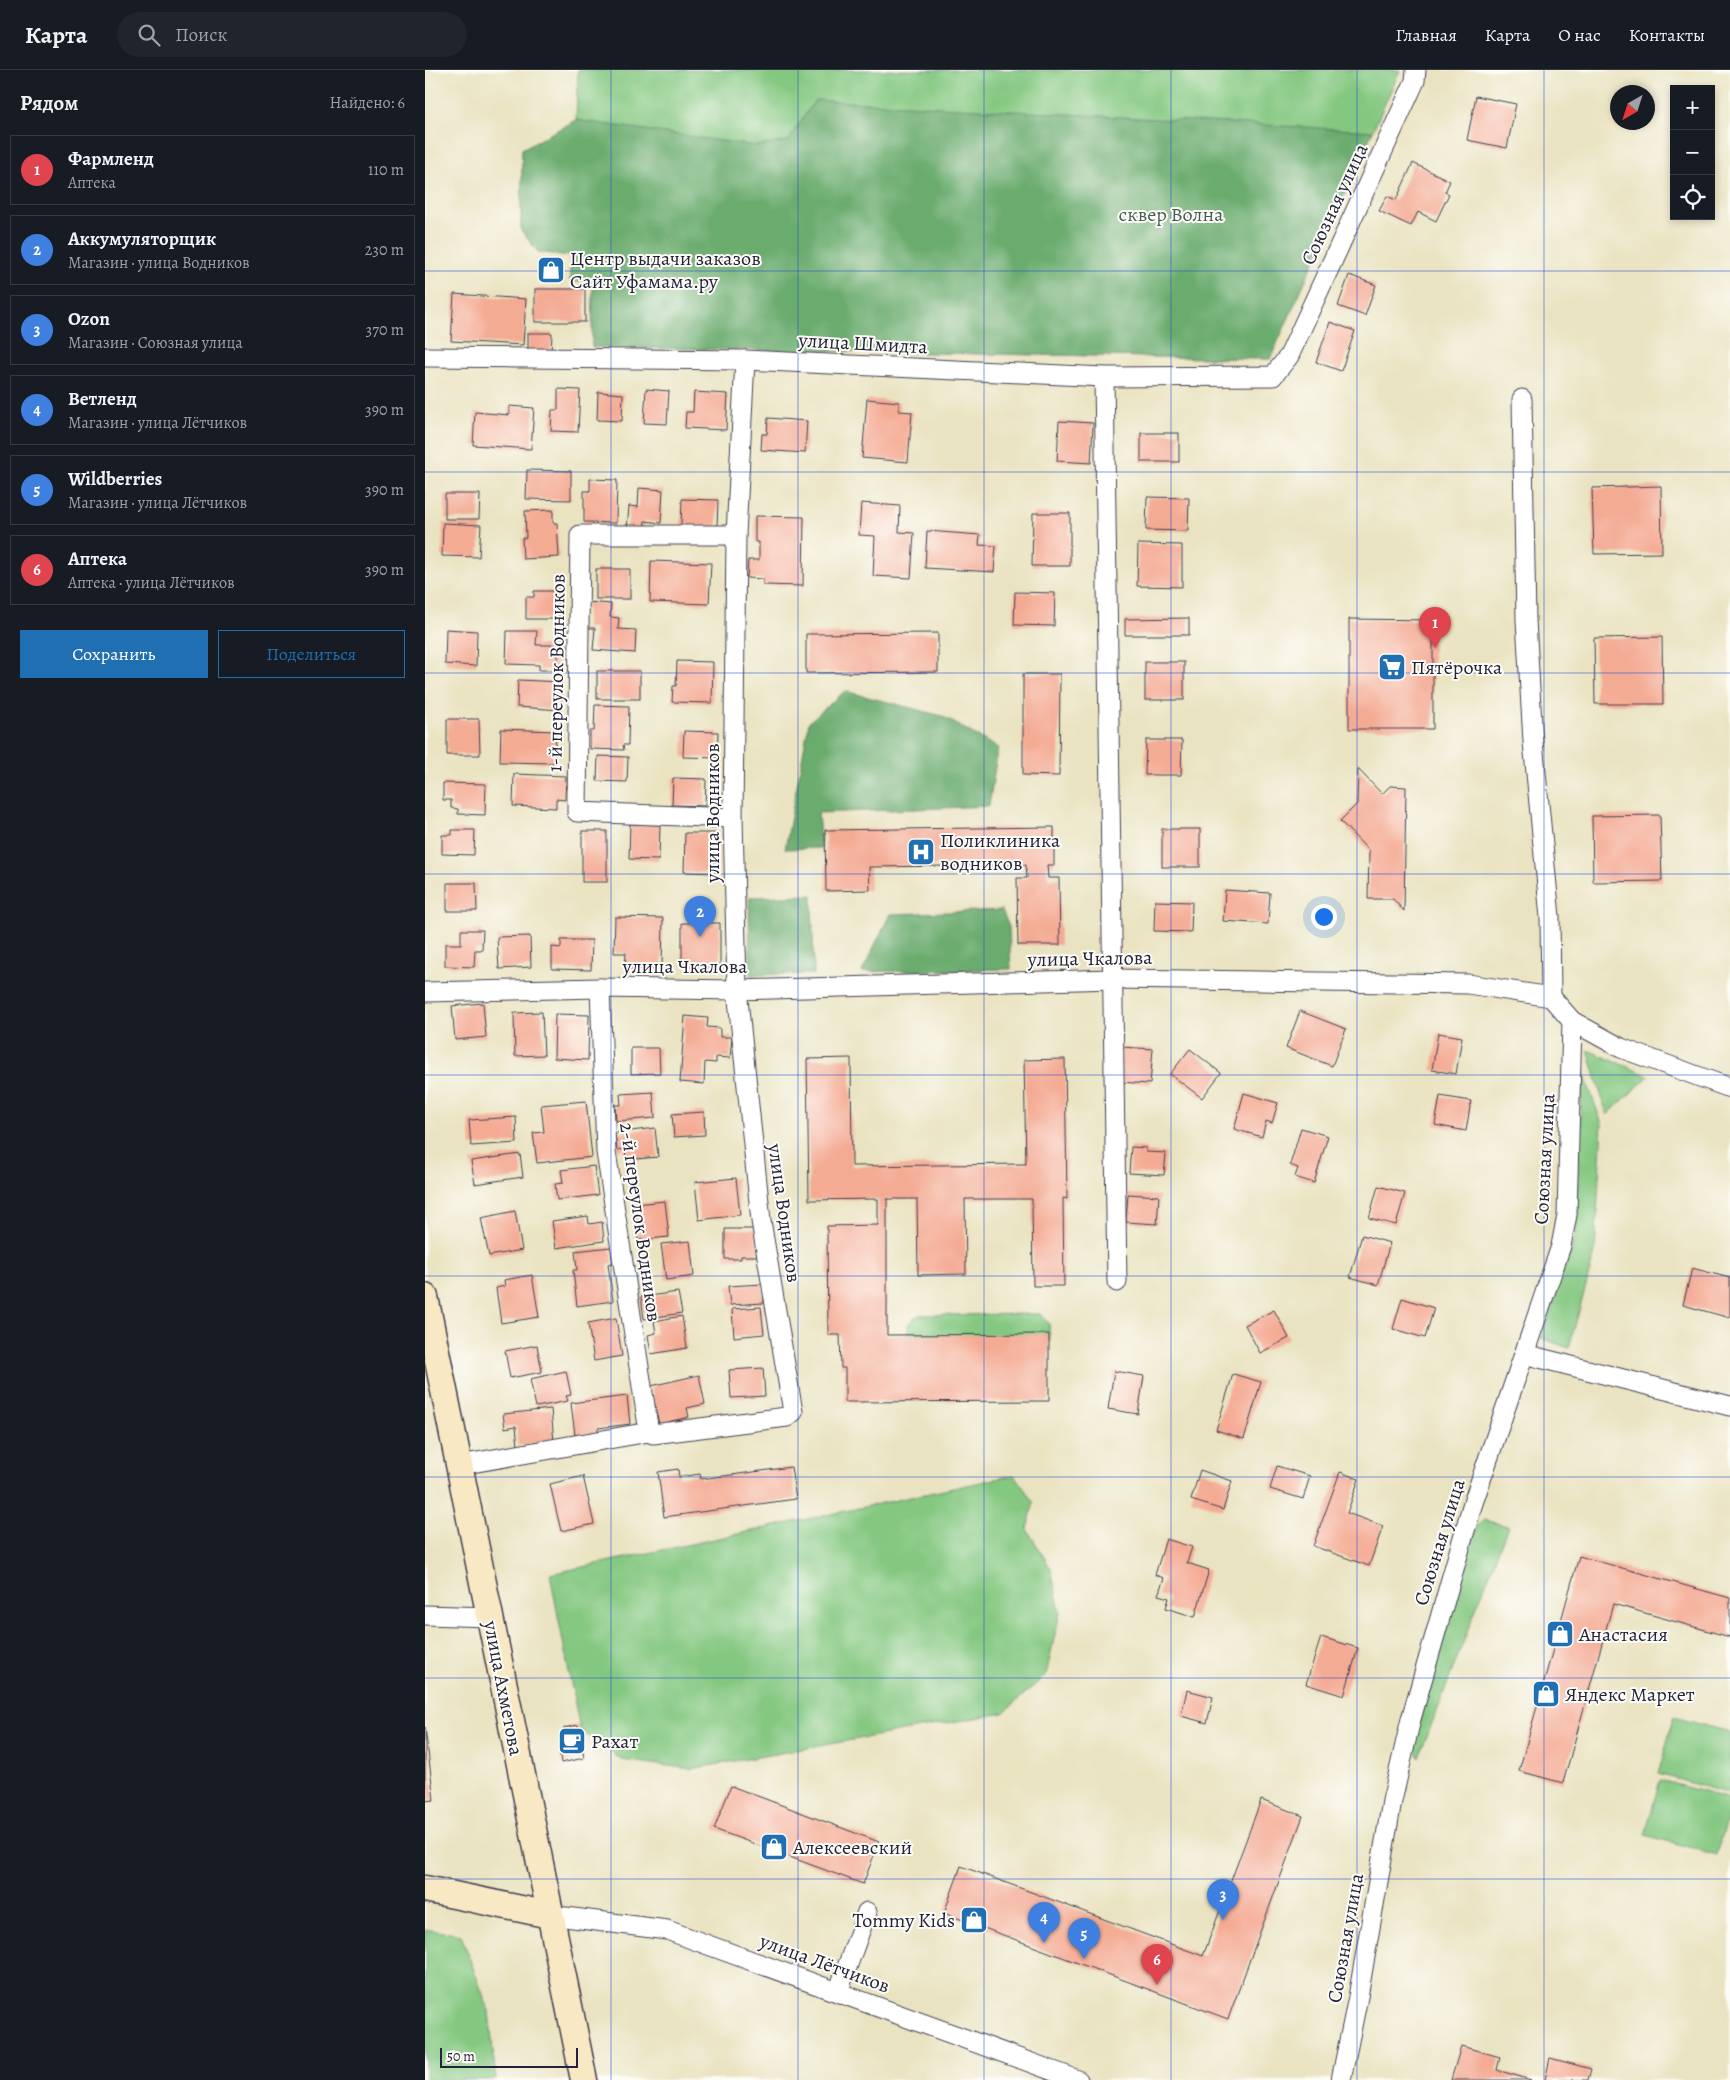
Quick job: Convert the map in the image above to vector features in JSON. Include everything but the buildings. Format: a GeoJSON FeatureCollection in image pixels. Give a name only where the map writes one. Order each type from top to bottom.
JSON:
{"type":"FeatureCollection","features":[{"type":"Feature","properties":{"kind":"main road","name":"улица Ахметова"},"geometry":{"type":"LineString","coordinates":[[425,1297],[585,2080]]}},
{"type":"Feature","properties":{"kind":"main road"},"geometry":{"type":"LineString","coordinates":[[425,1889],[550,1916]]}},
{"type":"Feature","properties":{"kind":"street","name":"Союзная улица"},"geometry":{"type":"LineString","coordinates":[[1289,356],[1415,81],[1416,70]]}},
{"type":"Feature","properties":{"kind":"street","name":"улица Шмидта"},"geometry":{"type":"LineString","coordinates":[[425,358],[745,360],[1104,377],[1273,376],[1289,356]]}},
{"type":"Feature","properties":{"kind":"street","name":"улица Водников"},"geometry":{"type":"LineString","coordinates":[[649,1432],[653,1434],[787,1417],[793,1412],[761,1221],[737,990],[733,818],[736,535],[745,360]]}},
{"type":"Feature","properties":{"kind":"street"},"geometry":{"type":"LineString","coordinates":[[1104,377],[1117,1282]]}},
{"type":"Feature","properties":{"kind":"street"},"geometry":{"type":"LineString","coordinates":[[1522,399],[1525,620],[1533,742],[1550,917],[1551,998],[1572,1021],[1621,1048],[1730,1088]]}},
{"type":"Feature","properties":{"kind":"street","name":"1-й переулок Водников"},"geometry":{"type":"LineString","coordinates":[[733,818],[577,812],[580,535],[736,535]]}},
{"type":"Feature","properties":{"kind":"street","name":"улица Чкалова"},"geometry":{"type":"LineString","coordinates":[[425,992],[600,988],[737,990],[1113,979],[1468,984],[1551,998]]}},
{"type":"Feature","properties":{"kind":"street","name":"2-й переулок Водников"},"geometry":{"type":"LineString","coordinates":[[600,988],[606,1152],[649,1432]]}},
{"type":"Feature","properties":{"kind":"street","name":"Союзная улица"},"geometry":{"type":"LineString","coordinates":[[1341,2080],[1392,1801],[1411,1719],[1472,1506],[1561,1246],[1567,1215],[1572,1021]]}},
{"type":"Feature","properties":{"kind":"street"},"geometry":{"type":"LineString","coordinates":[[1524,1354],[1730,1406]]}},
{"type":"Feature","properties":{"kind":"street"},"geometry":{"type":"LineString","coordinates":[[460,1465],[649,1432]]}},
{"type":"Feature","properties":{"kind":"street"},"geometry":{"type":"LineString","coordinates":[[425,1615],[489,1617]]}},
{"type":"Feature","properties":{"kind":"street"},"geometry":{"type":"LineString","coordinates":[[838,1992],[867,1912]]}},
{"type":"Feature","properties":{"kind":"street","name":"улица Лётчиков"},"geometry":{"type":"LineString","coordinates":[[550,1916],[667,1930],[1078,2080]]}},
{"type":"Feature","properties":{"kind":"green space","name":"сквер Волна"},"geometry":{"type":"Polygon","coordinates":[[[578,70],[1400,70],[1270,359],[592,347],[593,282],[570,281],[570,256],[538,252],[521,230],[522,149],[576,120],[578,70]]]}},
{"type":"Feature","properties":{"kind":"green space","name":"сквер Волна"},"geometry":{"type":"Polygon","coordinates":[[[815,100],[1373,131],[1270,359],[592,347],[593,282],[570,281],[570,256],[538,252],[521,230],[522,149],[576,120],[756,146],[788,141],[815,100]]]}},
{"type":"Feature","properties":{"kind":"green space"},"geometry":{"type":"Polygon","coordinates":[[[845,691],[942,716],[998,748],[989,806],[818,813],[821,848],[785,849],[809,722],[845,691]]]}},
{"type":"Feature","properties":{"kind":"green space"},"geometry":{"type":"Polygon","coordinates":[[[812,895],[814,974],[750,975],[749,897],[812,895]]]}},
{"type":"Feature","properties":{"kind":"green space"},"geometry":{"type":"Polygon","coordinates":[[[1002,910],[1009,927],[1011,969],[862,972],[890,914],[1002,910]]]}},
{"type":"Feature","properties":{"kind":"green space"},"geometry":{"type":"Polygon","coordinates":[[[1588,1050],[1649,1076],[1607,1115],[1588,1050]]]}},
{"type":"Feature","properties":{"kind":"green space"},"geometry":{"type":"Polygon","coordinates":[[[1582,1068],[1602,1124],[1595,1252],[1569,1348],[1541,1338],[1576,1234],[1582,1068]]]}},
{"type":"Feature","properties":{"kind":"green space"},"geometry":{"type":"Polygon","coordinates":[[[1040,1314],[1049,1324],[1050,1341],[906,1342],[909,1323],[919,1315],[1040,1314]]]}},
{"type":"Feature","properties":{"kind":"green space"},"geometry":{"type":"Polygon","coordinates":[[[1014,1475],[1034,1502],[1027,1529],[1051,1569],[1060,1612],[1046,1675],[1003,1713],[691,1769],[622,1760],[580,1730],[550,1574],[1014,1475]]]}},
{"type":"Feature","properties":{"kind":"green space"},"geometry":{"type":"Polygon","coordinates":[[[1484,1520],[1508,1526],[1419,1757],[1414,1747],[1413,1738],[1477,1526],[1484,1520]]]}},
{"type":"Feature","properties":{"kind":"green space"},"geometry":{"type":"Polygon","coordinates":[[[1674,1717],[1730,1732],[1730,1794],[1658,1774],[1674,1717]]]}},
{"type":"Feature","properties":{"kind":"green space"},"geometry":{"type":"Polygon","coordinates":[[[1660,1780],[1730,1799],[1730,1808],[1717,1855],[1645,1835],[1660,1780]]]}},
{"type":"Feature","properties":{"kind":"green space"},"geometry":{"type":"Polygon","coordinates":[[[425,1929],[461,1935],[489,2011],[496,2080],[425,2080],[425,1929]]]}},
{"type":"Feature","properties":{"kind":"place","name":"Центр выдачи заказов Сайт Уфамама.ру"},"geometry":{"type":"Point","coordinates":[551,270]}},
{"type":"Feature","properties":{"kind":"place","name":"Фармленд"},"geometry":{"type":"Point","coordinates":[1435,648]}},
{"type":"Feature","properties":{"kind":"place","name":"Пятёрочка"},"geometry":{"type":"Point","coordinates":[1392,667]}},
{"type":"Feature","properties":{"kind":"place","name":"Поликлиника водников"},"geometry":{"type":"Point","coordinates":[921,852]}},
{"type":"Feature","properties":{"kind":"place","name":"Аккумуляторщик"},"geometry":{"type":"Point","coordinates":[700,937]}},
{"type":"Feature","properties":{"kind":"place","name":"Анастасия"},"geometry":{"type":"Point","coordinates":[1560,1634]}},
{"type":"Feature","properties":{"kind":"place","name":"Яндекс Маркет"},"geometry":{"type":"Point","coordinates":[1546,1694]}},
{"type":"Feature","properties":{"kind":"place","name":"Рахат"},"geometry":{"type":"Point","coordinates":[572,1741]}},
{"type":"Feature","properties":{"kind":"place","name":"Алексеевский"},"geometry":{"type":"Point","coordinates":[774,1847]}},
{"type":"Feature","properties":{"kind":"place","name":"Tommy Kids"},"geometry":{"type":"Point","coordinates":[974,1920]}},
{"type":"Feature","properties":{"kind":"place","name":"Ozon"},"geometry":{"type":"Point","coordinates":[1223,1920]}},
{"type":"Feature","properties":{"kind":"place","name":"Ветленд"},"geometry":{"type":"Point","coordinates":[1044,1943]}},
{"type":"Feature","properties":{"kind":"place","name":"Wildberries"},"geometry":{"type":"Point","coordinates":[1084,1959]}},
{"type":"Feature","properties":{"kind":"place","name":"Аптека"},"geometry":{"type":"Point","coordinates":[1157,1985]}}]}
